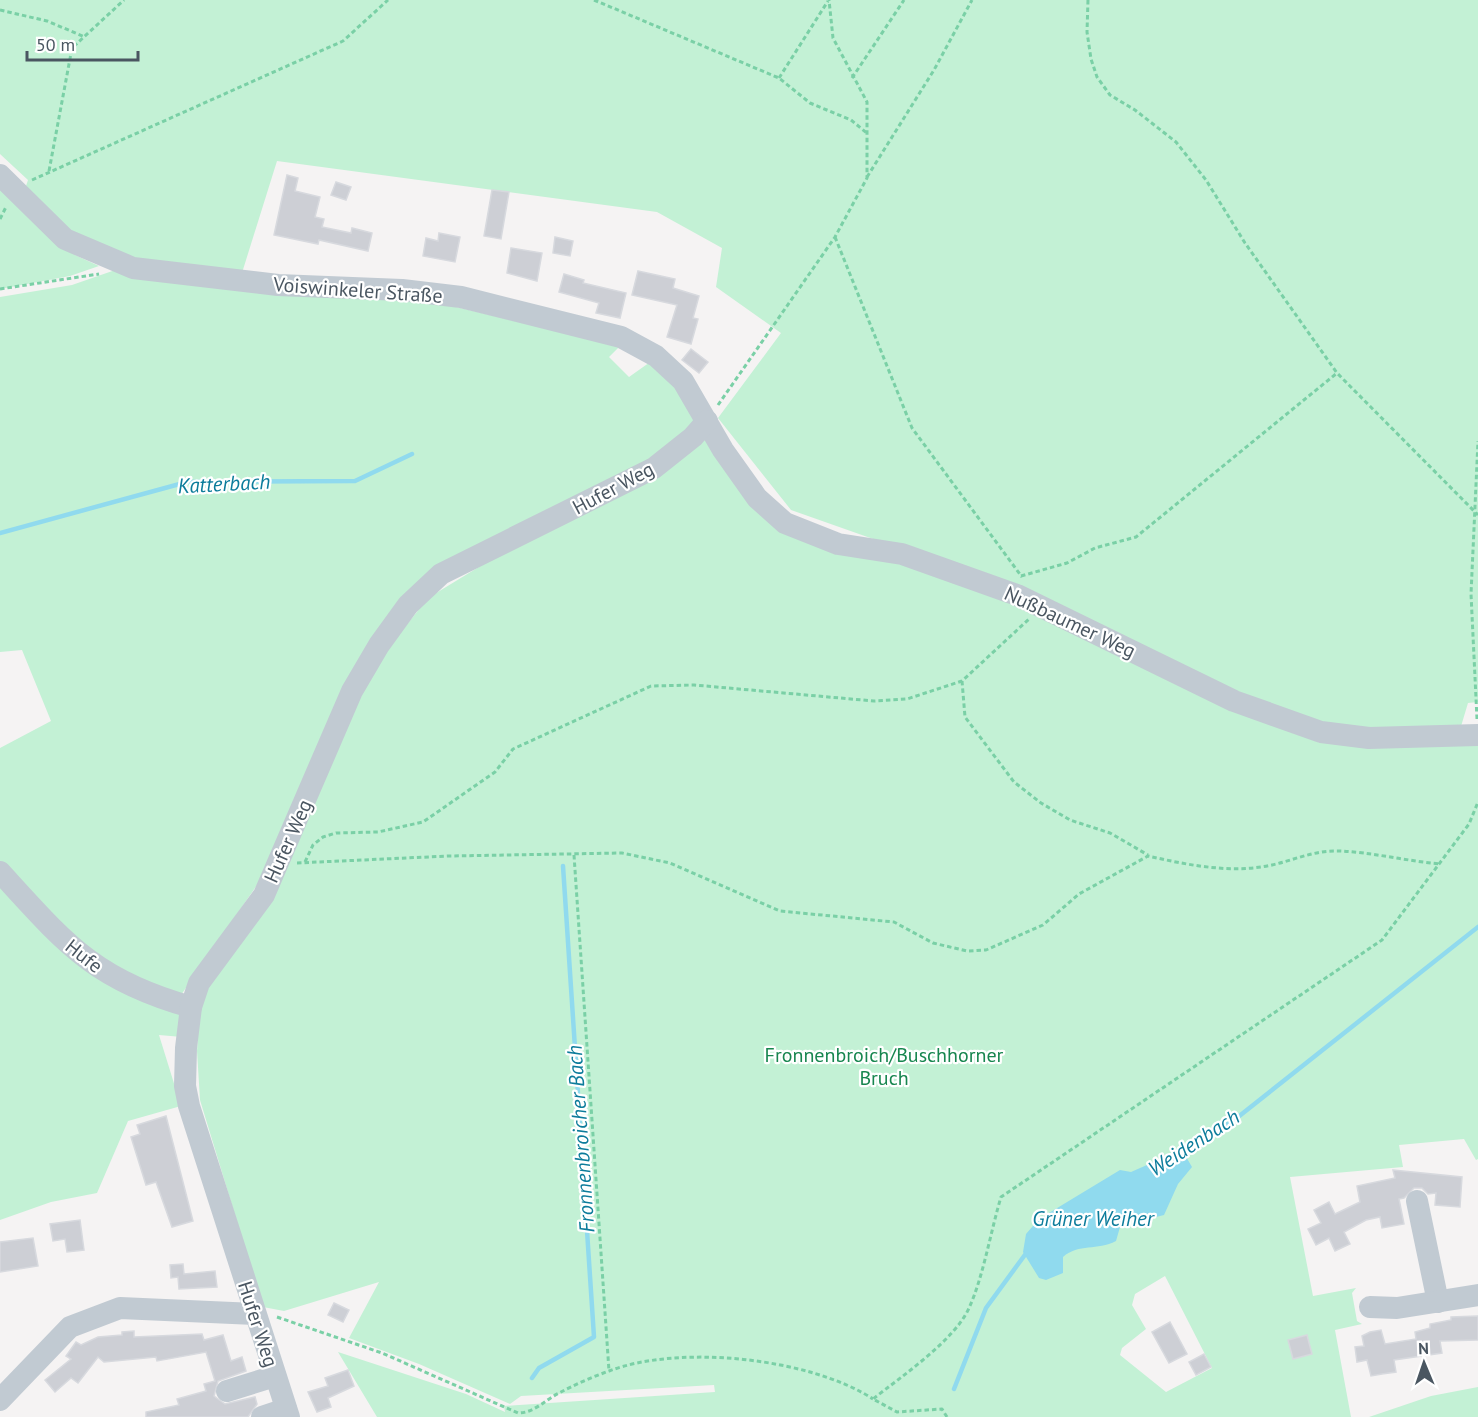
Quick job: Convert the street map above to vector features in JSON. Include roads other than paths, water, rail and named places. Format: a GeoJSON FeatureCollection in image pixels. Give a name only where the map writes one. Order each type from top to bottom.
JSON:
{"type":"FeatureCollection","features":[{"type":"Feature","properties":{"kind":"street","name":"Voiswinkeler Straße"},"geometry":{"type":"LineString","coordinates":[[7,182],[64,239],[133,268],[278,285],[402,290],[461,297],[621,337],[656,357],[683,381],[707,422]]}},
{"type":"Feature","properties":{"kind":"street","name":"Nußbaumer Weg"},"geometry":{"type":"LineString","coordinates":[[707,422],[757,498],[785,523],[838,544],[903,554],[1042,607],[1234,701],[1321,732],[1369,738],[1478,735]]}},
{"type":"Feature","properties":{"kind":"street","name":"Hufer Weg"},"geometry":{"type":"LineString","coordinates":[[288,1413],[189,1106],[185,1086],[186,1048],[191,1007],[199,983],[264,895],[352,691],[379,645],[408,605],[441,574],[654,468],[693,437],[707,422]]}},
{"type":"Feature","properties":{"kind":"street","name":"Hufe"},"geometry":{"type":"LineString","coordinates":[[0,872],[62,939],[89,963],[138,990],[191,1007]]}},
{"type":"Feature","properties":{"kind":"street"},"geometry":{"type":"LineString","coordinates":[[1418,1201],[1433,1303]]}},
{"type":"Feature","properties":{"kind":"street"},"geometry":{"type":"LineString","coordinates":[[1411,1226],[1433,1303]]}},
{"type":"Feature","properties":{"kind":"street"},"geometry":{"type":"LineString","coordinates":[[1370,1307],[1397,1308],[1478,1295]]}},
{"type":"Feature","properties":{"kind":"street"},"geometry":{"type":"LineString","coordinates":[[0,1400],[70,1327],[120,1308],[255,1314]]}},
{"type":"Feature","properties":{"kind":"street"},"geometry":{"type":"LineString","coordinates":[[227,1391],[275,1377]]}},
{"type":"Feature","properties":{"kind":"street"},"geometry":{"type":"LineString","coordinates":[[262,1417],[288,1413]]}},
{"type":"Feature","properties":{"kind":"water","name":"Grüner Weiher"},"geometry":{"type":"Polygon","coordinates":[[[1185,1155],[1192,1167],[1178,1184],[1164,1215],[1148,1219],[1127,1219],[1120,1227],[1116,1241],[1102,1246],[1075,1250],[1063,1257],[1063,1273],[1046,1280],[1039,1278],[1023,1252],[1026,1234],[1039,1219],[1120,1170],[1131,1172],[1156,1161],[1185,1155]]]}},
{"type":"Feature","properties":{"kind":"waterway","name":"Katterbach"},"geometry":{"type":"LineString","coordinates":[[0,533],[187,482],[355,481],[412,454]]}},
{"type":"Feature","properties":{"kind":"waterway","name":"Fronnenbroicher Bach"},"geometry":{"type":"LineString","coordinates":[[532,1378],[539,1368],[594,1337],[563,866]]}},
{"type":"Feature","properties":{"kind":"waterway","name":"Weidenbach"},"geometry":{"type":"LineString","coordinates":[[1169,1160],[1233,1121],[1478,927]]}},
{"type":"Feature","properties":{"kind":"waterway","name":"Weidenbach"},"geometry":{"type":"LineString","coordinates":[[954,1389],[986,1308],[1027,1252]]}},
{"type":"Feature","properties":{"kind":"park label","name":"Fronnenbroich/Buschhorner Bruch"},"geometry":{"type":"Point","coordinates":[884,1066]}}]}
